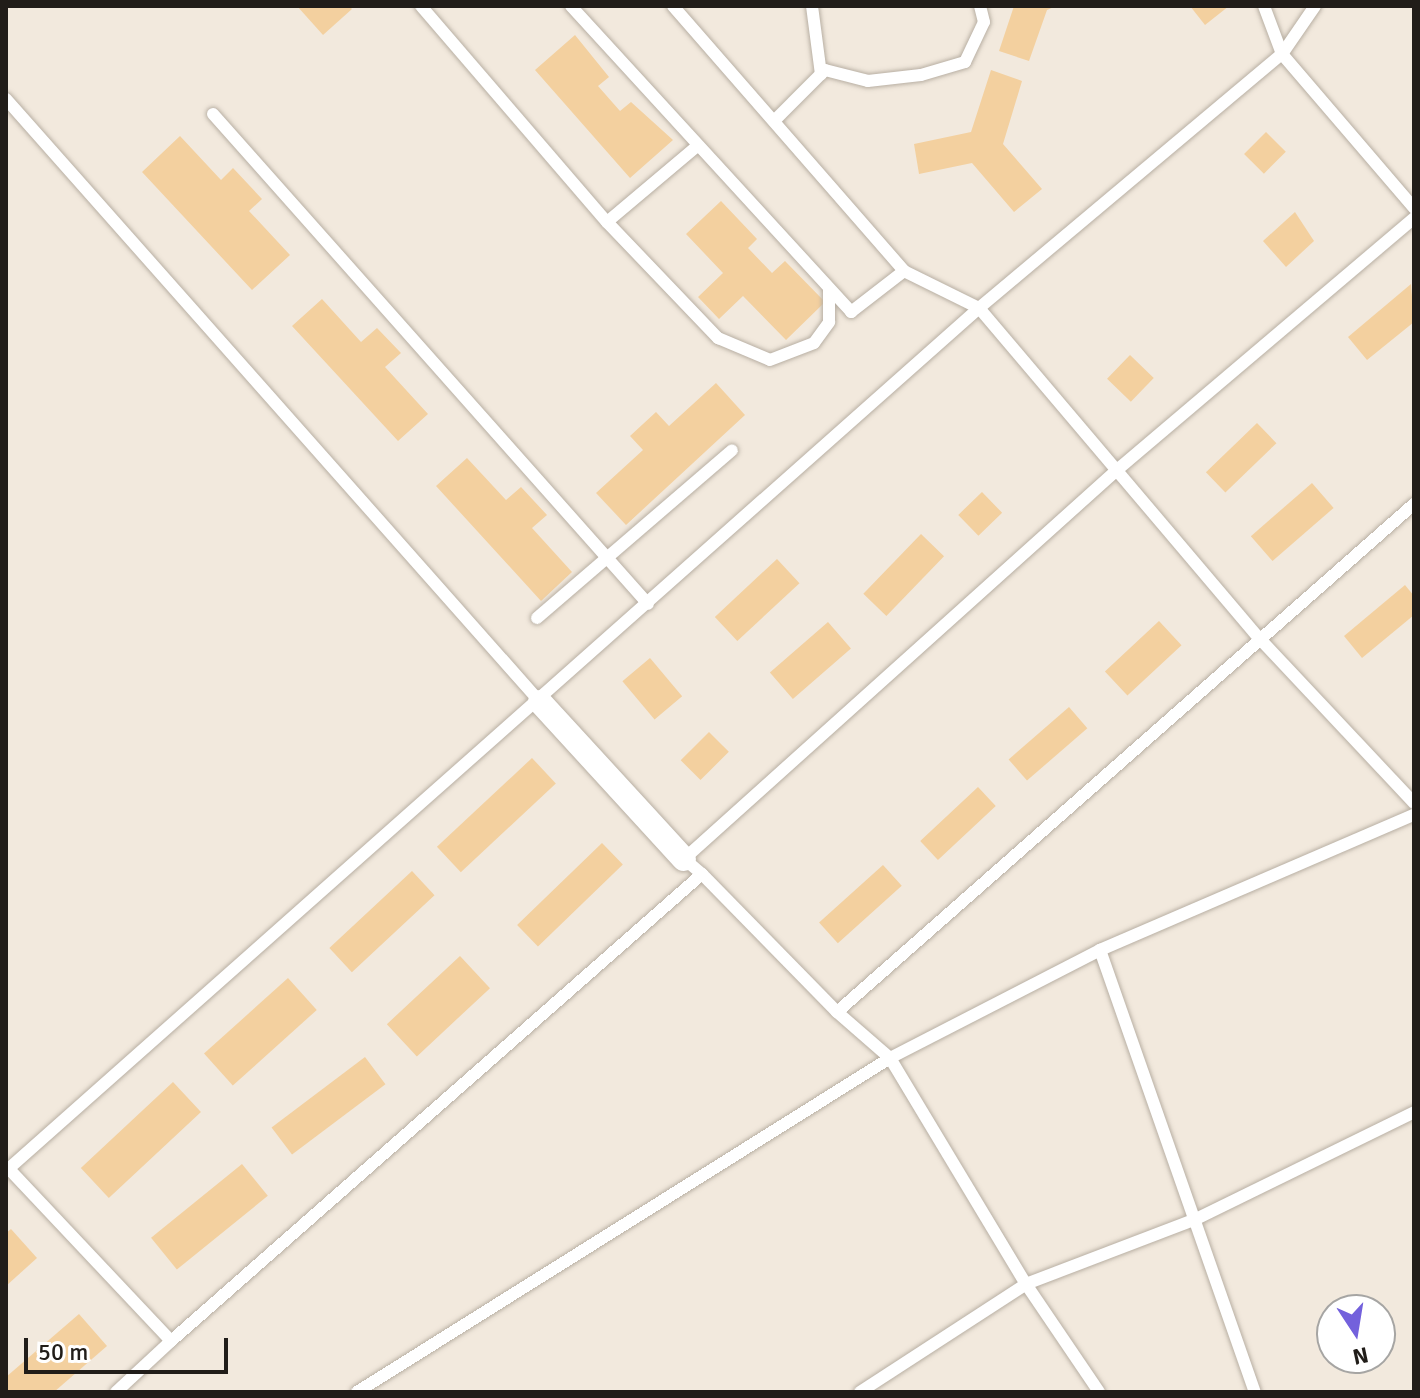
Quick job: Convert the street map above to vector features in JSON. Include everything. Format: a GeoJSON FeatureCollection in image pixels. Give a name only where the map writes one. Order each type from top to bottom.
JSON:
{"type":"FeatureCollection","features":[{"type":"Feature","properties":{"kind":"street"},"geometry":{"type":"LineString","coordinates":[[540,702],[693,866]]}},
{"type":"Feature","properties":{"kind":"lane"},"geometry":{"type":"LineString","coordinates":[[421,6],[607,222],[718,338],[770,360],[814,343],[829,322],[829,289]]}},
{"type":"Feature","properties":{"kind":"lane"},"geometry":{"type":"LineString","coordinates":[[571,6],[696,147],[851,312],[904,271]]}},
{"type":"Feature","properties":{"kind":"lane"},"geometry":{"type":"LineString","coordinates":[[673,6],[904,271],[979,308],[1260,639],[1414,803]]}},
{"type":"Feature","properties":{"kind":"lane"},"geometry":{"type":"LineString","coordinates":[[812,6],[821,74]]}},
{"type":"Feature","properties":{"kind":"lane"},"geometry":{"type":"LineString","coordinates":[[774,121],[825,70],[868,81],[921,75],[965,62],[984,22],[980,6]]}},
{"type":"Feature","properties":{"kind":"lane"},"geometry":{"type":"LineString","coordinates":[[1264,6],[1282,54],[1414,208]]}},
{"type":"Feature","properties":{"kind":"lane"},"geometry":{"type":"LineString","coordinates":[[171,1341],[7,1170],[540,702],[979,308],[1282,54],[1315,6]]}},
{"type":"Feature","properties":{"kind":"lane"},"geometry":{"type":"LineString","coordinates":[[6,99],[540,702]]}},
{"type":"Feature","properties":{"kind":"lane"},"geometry":{"type":"LineString","coordinates":[[213,114],[648,604]]}},
{"type":"Feature","properties":{"kind":"lane"},"geometry":{"type":"LineString","coordinates":[[607,222],[696,147]]}},
{"type":"Feature","properties":{"kind":"lane"},"geometry":{"type":"LineString","coordinates":[[116,1392],[693,866],[1117,470],[1414,218]]}},
{"type":"Feature","properties":{"kind":"lane"},"geometry":{"type":"LineString","coordinates":[[537,618],[732,450]]}},
{"type":"Feature","properties":{"kind":"lane"},"geometry":{"type":"LineString","coordinates":[[837,1012],[1414,504]]}},
{"type":"Feature","properties":{"kind":"lane"},"geometry":{"type":"LineString","coordinates":[[357,1392],[890,1058],[1100,950],[1414,815]]}},
{"type":"Feature","properties":{"kind":"lane"},"geometry":{"type":"LineString","coordinates":[[693,866],[837,1012],[890,1058],[1026,1284],[1099,1392]]}},
{"type":"Feature","properties":{"kind":"lane"},"geometry":{"type":"LineString","coordinates":[[1100,950],[1255,1392]]}},
{"type":"Feature","properties":{"kind":"lane"},"geometry":{"type":"LineString","coordinates":[[860,1392],[1026,1284],[1194,1220],[1414,1112]]}},
{"type":"Feature","properties":{"kind":"building"},"geometry":{"type":"Polygon","coordinates":[[[297,6],[349,6],[352,9],[323,35],[297,6]]]}},
{"type":"Feature","properties":{"kind":"building"},"geometry":{"type":"Polygon","coordinates":[[[1014,6],[1056,6],[1047,10],[1029,61],[999,51],[1014,6]]]}},
{"type":"Feature","properties":{"kind":"building"},"geometry":{"type":"Polygon","coordinates":[[[1190,6],[1229,6],[1205,25],[1190,6]]]}},
{"type":"Feature","properties":{"kind":"building"},"geometry":{"type":"Polygon","coordinates":[[[575,35],[609,77],[598,86],[620,111],[631,102],[673,140],[630,178],[535,70],[575,35]]]}},
{"type":"Feature","properties":{"kind":"building"},"geometry":{"type":"Polygon","coordinates":[[[991,70],[1022,81],[1003,144],[1042,189],[1014,212],[972,163],[919,174],[914,144],[971,132],[991,70]]]}},
{"type":"Feature","properties":{"kind":"building"},"geometry":{"type":"Polygon","coordinates":[[[1266,132],[1286,152],[1264,174],[1244,154],[1266,132]]]}},
{"type":"Feature","properties":{"kind":"building"},"geometry":{"type":"Polygon","coordinates":[[[180,136],[221,180],[233,168],[262,199],[249,211],[290,255],[252,290],[142,172],[180,136]]]}},
{"type":"Feature","properties":{"kind":"building"},"geometry":{"type":"Polygon","coordinates":[[[721,201],[757,239],[748,248],[772,273],[785,261],[825,302],[786,340],[743,296],[719,319],[698,297],[723,273],[686,234],[721,201]]]}},
{"type":"Feature","properties":{"kind":"building"},"geometry":{"type":"Polygon","coordinates":[[[1295,212],[1314,241],[1286,267],[1263,241],[1295,212]]]}},
{"type":"Feature","properties":{"kind":"building"},"geometry":{"type":"Polygon","coordinates":[[[1411,284],[1414,322],[1367,360],[1348,337],[1411,284]]]}},
{"type":"Feature","properties":{"kind":"building"},"geometry":{"type":"Polygon","coordinates":[[[322,299],[361,342],[377,328],[401,353],[385,367],[428,414],[398,441],[292,326],[322,299]]]}},
{"type":"Feature","properties":{"kind":"building"},"geometry":{"type":"Polygon","coordinates":[[[1130,355],[1154,378],[1131,402],[1107,379],[1130,355]]]}},
{"type":"Feature","properties":{"kind":"building"},"geometry":{"type":"Polygon","coordinates":[[[716,383],[745,415],[626,525],[596,493],[643,450],[630,436],[656,412],[669,426],[716,383]]]}},
{"type":"Feature","properties":{"kind":"building"},"geometry":{"type":"Polygon","coordinates":[[[1257,423],[1276,443],[1225,492],[1206,472],[1257,423]]]}},
{"type":"Feature","properties":{"kind":"building"},"geometry":{"type":"Polygon","coordinates":[[[467,458],[506,500],[521,487],[547,515],[532,528],[572,572],[541,601],[436,486],[467,458]]]}},
{"type":"Feature","properties":{"kind":"building"},"geometry":{"type":"Polygon","coordinates":[[[1312,483],[1334,508],[1273,561],[1251,536],[1312,483]]]}},
{"type":"Feature","properties":{"kind":"building"},"geometry":{"type":"Polygon","coordinates":[[[982,492],[1002,513],[978,536],[958,515],[982,492]]]}},
{"type":"Feature","properties":{"kind":"building"},"geometry":{"type":"Polygon","coordinates":[[[921,534],[944,556],[886,616],[863,594],[921,534]]]}},
{"type":"Feature","properties":{"kind":"building"},"geometry":{"type":"Polygon","coordinates":[[[777,559],[800,583],[737,641],[715,617],[777,559]]]}},
{"type":"Feature","properties":{"kind":"building"},"geometry":{"type":"Polygon","coordinates":[[[1405,585],[1414,596],[1414,615],[1362,658],[1344,636],[1405,585]]]}},
{"type":"Feature","properties":{"kind":"building"},"geometry":{"type":"Polygon","coordinates":[[[1159,621],[1182,645],[1127,696],[1105,671],[1159,621]]]}},
{"type":"Feature","properties":{"kind":"building"},"geometry":{"type":"Polygon","coordinates":[[[828,622],[851,648],[793,699],[770,673],[828,622]]]}},
{"type":"Feature","properties":{"kind":"building"},"geometry":{"type":"Polygon","coordinates":[[[650,658],[682,696],[655,719],[622,681],[650,658]]]}},
{"type":"Feature","properties":{"kind":"building"},"geometry":{"type":"Polygon","coordinates":[[[1069,707],[1087,728],[1027,781],[1009,759],[1069,707]]]}},
{"type":"Feature","properties":{"kind":"building"},"geometry":{"type":"Polygon","coordinates":[[[709,732],[729,752],[701,780],[681,760],[709,732]]]}},
{"type":"Feature","properties":{"kind":"building"},"geometry":{"type":"Polygon","coordinates":[[[532,758],[556,784],[461,872],[437,847],[532,758]]]}},
{"type":"Feature","properties":{"kind":"building"},"geometry":{"type":"Polygon","coordinates":[[[978,787],[996,806],[938,860],[920,841],[978,787]]]}},
{"type":"Feature","properties":{"kind":"building"},"geometry":{"type":"Polygon","coordinates":[[[602,843],[623,865],[538,947],[517,925],[602,843]]]}},
{"type":"Feature","properties":{"kind":"building"},"geometry":{"type":"Polygon","coordinates":[[[883,865],[902,886],[838,943],[819,923],[883,865]]]}},
{"type":"Feature","properties":{"kind":"building"},"geometry":{"type":"Polygon","coordinates":[[[412,871],[435,895],[352,972],[329,948],[412,871]]]}},
{"type":"Feature","properties":{"kind":"building"},"geometry":{"type":"Polygon","coordinates":[[[460,956],[490,988],[417,1056],[387,1024],[460,956]]]}},
{"type":"Feature","properties":{"kind":"building"},"geometry":{"type":"Polygon","coordinates":[[[288,978],[317,1010],[233,1086],[204,1054],[288,978]]]}},
{"type":"Feature","properties":{"kind":"building"},"geometry":{"type":"Polygon","coordinates":[[[365,1057],[385,1084],[292,1155],[272,1127],[365,1057]]]}},
{"type":"Feature","properties":{"kind":"building"},"geometry":{"type":"Polygon","coordinates":[[[173,1082],[201,1112],[109,1198],[81,1168],[173,1082]]]}},
{"type":"Feature","properties":{"kind":"building"},"geometry":{"type":"Polygon","coordinates":[[[242,1164],[268,1196],[177,1269],[151,1238],[242,1164]]]}},
{"type":"Feature","properties":{"kind":"building"},"geometry":{"type":"Polygon","coordinates":[[[11,1229],[37,1258],[6,1286],[6,1233],[11,1229]]]}},
{"type":"Feature","properties":{"kind":"building"},"geometry":{"type":"Polygon","coordinates":[[[79,1314],[107,1346],[54,1392],[6,1392],[6,1377],[79,1314]]]}}]}
